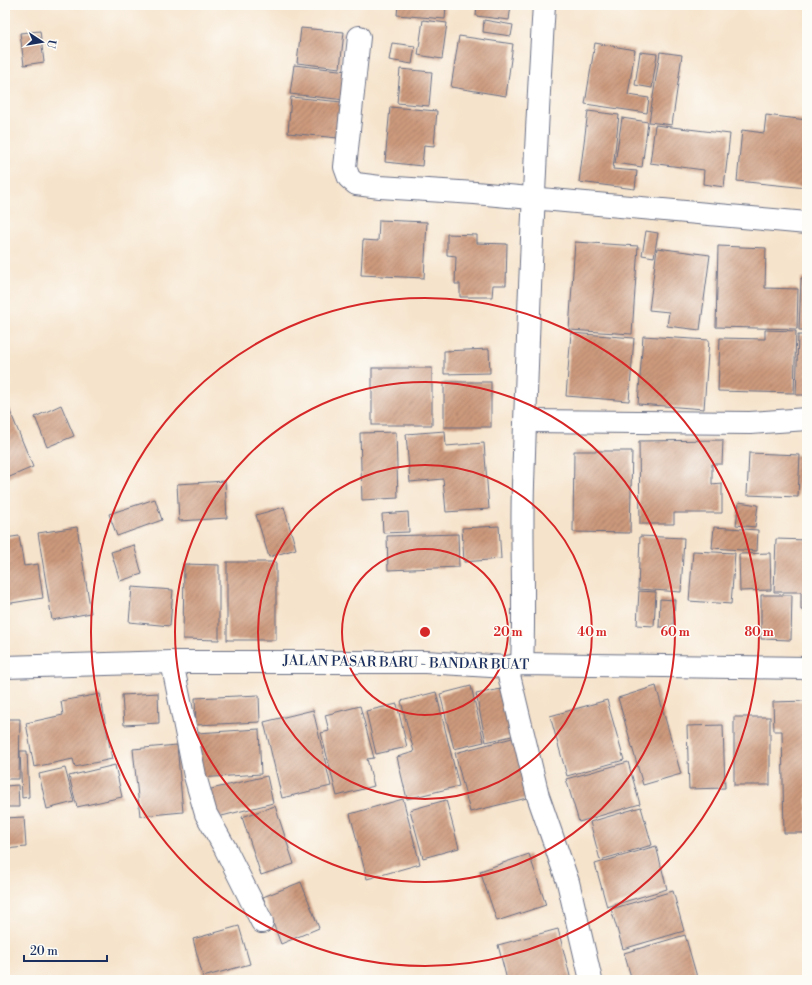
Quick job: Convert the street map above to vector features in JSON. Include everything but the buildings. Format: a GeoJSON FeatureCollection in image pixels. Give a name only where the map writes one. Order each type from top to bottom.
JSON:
{"type":"FeatureCollection","features":[{"type":"Feature","properties":{"kind":"street"},"geometry":{"type":"LineString","coordinates":[[544,5],[533,198],[522,536],[524,600],[514,666],[538,796],[568,882],[591,980]]}},
{"type":"Feature","properties":{"kind":"street"},"geometry":{"type":"LineString","coordinates":[[359,37],[345,166],[349,178],[356,184],[533,198],[807,223]]}},
{"type":"Feature","properties":{"kind":"street"},"geometry":{"type":"LineString","coordinates":[[526,421],[750,423],[807,419]]}},
{"type":"Feature","properties":{"kind":"street"},"geometry":{"type":"LineString","coordinates":[[172,662],[195,776],[206,814],[225,848],[262,922]]}},
{"type":"Feature","properties":{"kind":"street","name":"JALAN PASAR BARU - BANDAR BUAT"},"geometry":{"type":"LineString","coordinates":[[5,667],[172,662],[425,662],[514,666],[807,668]]}}]}
